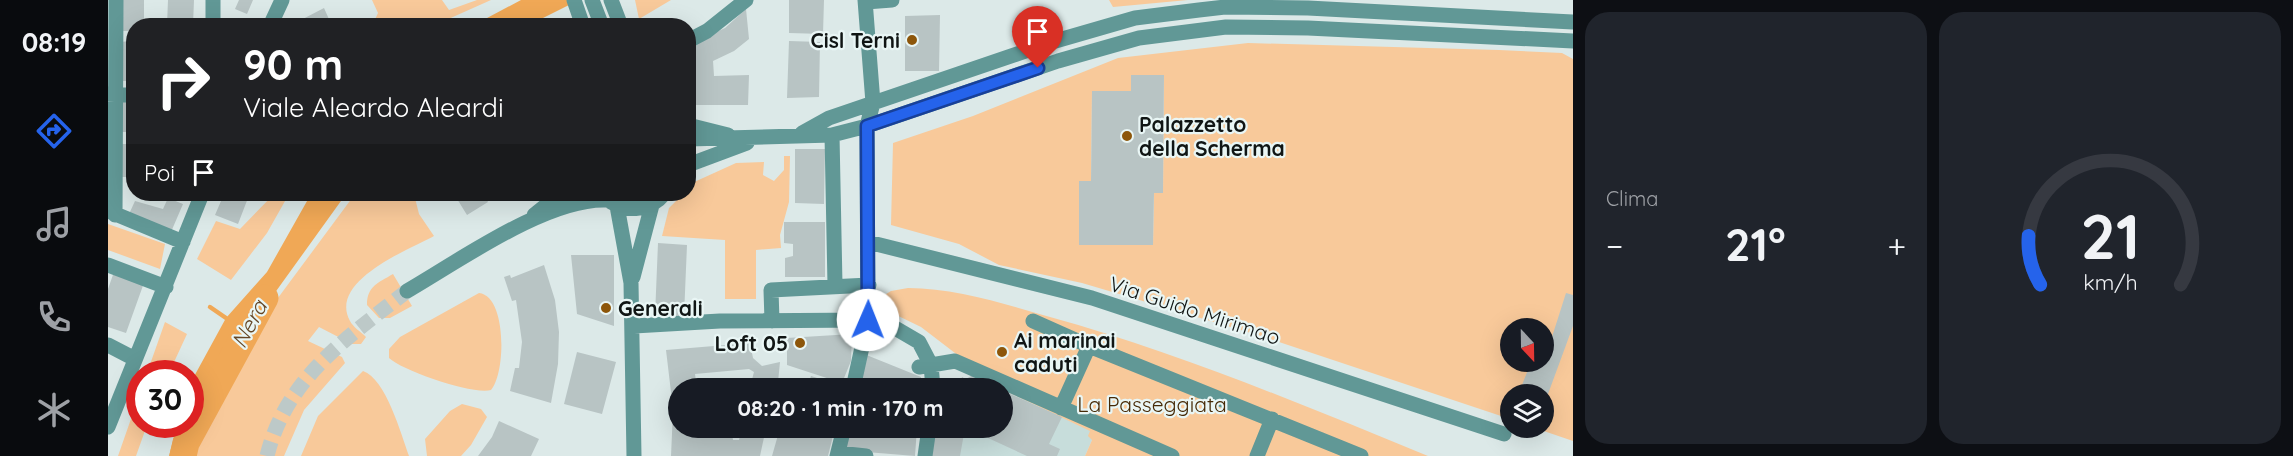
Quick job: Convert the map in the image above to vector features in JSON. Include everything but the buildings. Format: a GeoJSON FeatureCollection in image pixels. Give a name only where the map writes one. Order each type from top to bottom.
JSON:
{"type":"FeatureCollection","features":[{"type":"Feature","properties":{"kind":"street"},"geometry":{"type":"LineString","coordinates":[[116,0],[112,94],[112,213],[183,242]]}},
{"type":"Feature","properties":{"kind":"street"},"geometry":{"type":"LineString","coordinates":[[213,0],[213,18]]}},
{"type":"Feature","properties":{"kind":"street"},"geometry":{"type":"LineString","coordinates":[[274,18],[282,0]]}},
{"type":"Feature","properties":{"kind":"street"},"geometry":{"type":"LineString","coordinates":[[574,0],[580,18]]}},
{"type":"Feature","properties":{"kind":"street"},"geometry":{"type":"LineString","coordinates":[[592,0],[599,18]]}},
{"type":"Feature","properties":{"kind":"street"},"geometry":{"type":"LineString","coordinates":[[611,0],[618,18]]}},
{"type":"Feature","properties":{"kind":"street"},"geometry":{"type":"LineString","coordinates":[[696,36],[707,31],[746,0]]}},
{"type":"Feature","properties":{"kind":"street"},"geometry":{"type":"LineString","coordinates":[[856,378],[867,342],[869,285],[867,126],[873,103],[865,1],[892,0]]}},
{"type":"Feature","properties":{"kind":"street"},"geometry":{"type":"LineString","coordinates":[[1255,27],[1282,21],[1308,4]]}},
{"type":"Feature","properties":{"kind":"street"},"geometry":{"type":"LineString","coordinates":[[1308,4],[1359,30]]}},
{"type":"Feature","properties":{"kind":"street"},"geometry":{"type":"LineString","coordinates":[[800,134],[829,118],[1052,42],[1135,18],[1225,7],[1308,4],[1572,22]]}},
{"type":"Feature","properties":{"kind":"street"},"geometry":{"type":"LineString","coordinates":[[696,140],[759,139],[800,134],[832,135],[867,126],[1058,61],[1139,38],[1226,27],[1359,30],[1573,41]]}},
{"type":"Feature","properties":{"kind":"street"},"geometry":{"type":"LineString","coordinates":[[696,126],[740,138]]}},
{"type":"Feature","properties":{"kind":"street"},"geometry":{"type":"LineString","coordinates":[[832,135],[835,285]]}},
{"type":"Feature","properties":{"kind":"street"},"geometry":{"type":"LineString","coordinates":[[696,162],[759,139]]}},
{"type":"Feature","properties":{"kind":"street"},"geometry":{"type":"LineString","coordinates":[[108,427],[129,356],[166,287],[199,201]]}},
{"type":"Feature","properties":{"kind":"street"},"geometry":{"type":"LineString","coordinates":[[407,291],[522,224],[551,201]]}},
{"type":"Feature","properties":{"kind":"street"},"geometry":{"type":"LineString","coordinates":[[522,224],[575,204],[600,201]]}},
{"type":"Feature","properties":{"kind":"street"},"geometry":{"type":"LineString","coordinates":[[608,201],[631,283],[634,326],[634,456]]}},
{"type":"Feature","properties":{"kind":"street"},"geometry":{"type":"LineString","coordinates":[[612,201],[640,208],[652,205],[656,201]]}},
{"type":"Feature","properties":{"kind":"street"},"geometry":{"type":"LineString","coordinates":[[631,283],[652,205]]}},
{"type":"Feature","properties":{"kind":"street","name":"Via Guido Mirimao"},"geometry":{"type":"LineString","coordinates":[[868,242],[1092,298],[1500,433]]}},
{"type":"Feature","properties":{"kind":"street"},"geometry":{"type":"LineString","coordinates":[[108,265],[166,287]]}},
{"type":"Feature","properties":{"kind":"street"},"geometry":{"type":"LineString","coordinates":[[771,321],[771,290],[869,285]]}},
{"type":"Feature","properties":{"kind":"street"},"geometry":{"type":"LineString","coordinates":[[634,326],[868,320],[908,334],[919,342],[930,378]]}},
{"type":"Feature","properties":{"kind":"street"},"geometry":{"type":"LineString","coordinates":[[1033,321],[1361,456]]}},
{"type":"Feature","properties":{"kind":"street"},"geometry":{"type":"LineString","coordinates":[[108,345],[129,356]]}},
{"type":"Feature","properties":{"kind":"street"},"geometry":{"type":"LineString","coordinates":[[1061,408],[1089,345]]}},
{"type":"Feature","properties":{"kind":"street"},"geometry":{"type":"LineString","coordinates":[[108,362],[129,356]]}},
{"type":"Feature","properties":{"kind":"street"},"geometry":{"type":"LineString","coordinates":[[926,362],[955,361],[1172,456]]}},
{"type":"Feature","properties":{"kind":"street"},"geometry":{"type":"LineString","coordinates":[[1257,456],[1272,419]]}},
{"type":"Feature","properties":{"kind":"street"},"geometry":{"type":"LineString","coordinates":[[842,438],[838,454],[866,456]]}},
{"type":"Feature","properties":{"kind":"street"},"geometry":{"type":"LineString","coordinates":[[926,456],[927,438]]}},
{"type":"Feature","properties":{"kind":"shaded area"},"geometry":{"type":"Polygon","coordinates":[[[1013,394],[1091,431],[1092,440],[1085,456],[931,456],[933,438],[1013,438],[1013,394]]]}},
{"type":"Feature","properties":{"kind":"green space"},"geometry":{"type":"Polygon","coordinates":[[[372,0],[442,0],[449,10],[477,0],[491,0],[451,18],[376,18],[378,13],[372,0]]]}},
{"type":"Feature","properties":{"kind":"green space"},"geometry":{"type":"Polygon","coordinates":[[[635,0],[671,0],[641,18],[639,18],[635,0]]]}},
{"type":"Feature","properties":{"kind":"green space"},"geometry":{"type":"Polygon","coordinates":[[[1109,0],[1188,0],[1113,7],[1109,0]]]}},
{"type":"Feature","properties":{"kind":"green space"},"geometry":{"type":"Polygon","coordinates":[[[1248,43],[1562,53],[1573,59],[1573,441],[1554,434],[1554,384],[1500,384],[1500,416],[1261,336],[1082,283],[999,265],[959,244],[891,225],[893,143],[973,116],[1118,58],[1248,43]],[[1131,75],[1131,91],[1092,91],[1091,181],[1079,181],[1079,244],[1153,245],[1154,193],[1163,193],[1164,75],[1131,75]]]}},
{"type":"Feature","properties":{"kind":"green space"},"geometry":{"type":"Polygon","coordinates":[[[784,156],[790,156],[789,202],[780,235],[781,248],[756,250],[756,299],[725,299],[725,240],[662,236],[669,208],[676,201],[696,201],[696,181],[736,163],[764,162],[763,175],[774,181],[784,170],[784,156]]]}},
{"type":"Feature","properties":{"kind":"green space"},"geometry":{"type":"Polygon","coordinates":[[[267,201],[285,201],[267,233],[231,280],[197,259],[216,221],[240,229],[267,201]]]}},
{"type":"Feature","properties":{"kind":"green space"},"geometry":{"type":"Polygon","coordinates":[[[350,201],[416,201],[419,214],[434,236],[390,258],[360,280],[350,293],[346,306],[351,323],[366,337],[361,344],[352,344],[319,327],[308,341],[342,357],[345,363],[304,410],[284,456],[194,456],[201,438],[204,438],[204,432],[235,356],[350,201]]]}},
{"type":"Feature","properties":{"kind":"green space"},"geometry":{"type":"Polygon","coordinates":[[[108,224],[165,244],[160,269],[108,250],[108,224]]]}},
{"type":"Feature","properties":{"kind":"green space"},"geometry":{"type":"Polygon","coordinates":[[[393,274],[412,306],[390,318],[379,318],[367,305],[369,293],[374,286],[393,274]]]}},
{"type":"Feature","properties":{"kind":"green space","name":"La Passeggiata"},"geometry":{"type":"Polygon","coordinates":[[[908,288],[944,291],[1015,307],[1098,331],[1194,363],[1428,456],[1085,456],[1092,440],[1088,436],[1090,431],[1013,394],[1013,378],[988,378],[921,327],[886,310],[883,296],[891,291],[908,288]]]}},
{"type":"Feature","properties":{"kind":"green space"},"geometry":{"type":"Polygon","coordinates":[[[479,293],[488,297],[495,307],[501,336],[499,368],[491,390],[469,389],[438,381],[408,369],[389,358],[389,349],[400,337],[479,293]]]}},
{"type":"Feature","properties":{"kind":"green space"},"geometry":{"type":"Polygon","coordinates":[[[165,322],[187,334],[175,360],[152,360],[165,322]]]}},
{"type":"Feature","properties":{"kind":"green space"},"geometry":{"type":"Polygon","coordinates":[[[363,371],[371,376],[386,396],[409,456],[301,456],[318,416],[363,371]]]}},
{"type":"Feature","properties":{"kind":"green space"},"geometry":{"type":"Polygon","coordinates":[[[462,404],[481,409],[487,417],[471,445],[461,456],[427,456],[425,439],[450,411],[462,404]]]}},
{"type":"Feature","properties":{"kind":"green space"},"geometry":{"type":"Polygon","coordinates":[[[126,433],[126,438],[142,438],[136,456],[118,456],[126,433]]]}},
{"type":"Feature","properties":{"kind":"water"},"geometry":{"type":"Polygon","coordinates":[[[521,0],[579,0],[543,18],[487,18],[521,0]]]}},
{"type":"Feature","properties":{"kind":"water"},"geometry":{"type":"Polygon","coordinates":[[[307,201],[341,201],[228,358],[204,423],[203,360],[226,318],[267,272],[307,201]]]}},
{"type":"Feature","properties":{"kind":"water"},"geometry":{"type":"Polygon","coordinates":[[[174,438],[199,438],[192,456],[169,456],[174,438]]]}},
{"type":"Feature","properties":{"kind":"waterway","name":"Nera"},"geometry":{"type":"LineString","coordinates":[[183,456],[186,443],[265,298]]}},
{"type":"Feature","properties":{"kind":"waterway"},"geometry":{"type":"LineString","coordinates":[[210,307],[226,318]]}},
{"type":"Feature","properties":{"kind":"tunnel"},"geometry":{"type":"LineString","coordinates":[[267,456],[276,428],[288,404],[304,382],[341,343],[407,291]]}},
{"type":"Feature","properties":{"kind":"place","name":"Cisl Terni"},"geometry":{"type":"Point","coordinates":[912,40]}},
{"type":"Feature","properties":{"kind":"place","name":"Palazzetto della Scherma"},"geometry":{"type":"Point","coordinates":[1127,136]}},
{"type":"Feature","properties":{"kind":"place","name":"Generali"},"geometry":{"type":"Point","coordinates":[606,308]}},
{"type":"Feature","properties":{"kind":"place","name":"Loft 05"},"geometry":{"type":"Point","coordinates":[800,343]}},
{"type":"Feature","properties":{"kind":"place","name":"Ai marinai caduti"},"geometry":{"type":"Point","coordinates":[1002,352]}},
{"type":"Feature","properties":{"kind":"route"},"geometry":{"type":"LineString","coordinates":[[868,320],[867,126],[1038,68]]}}]}
